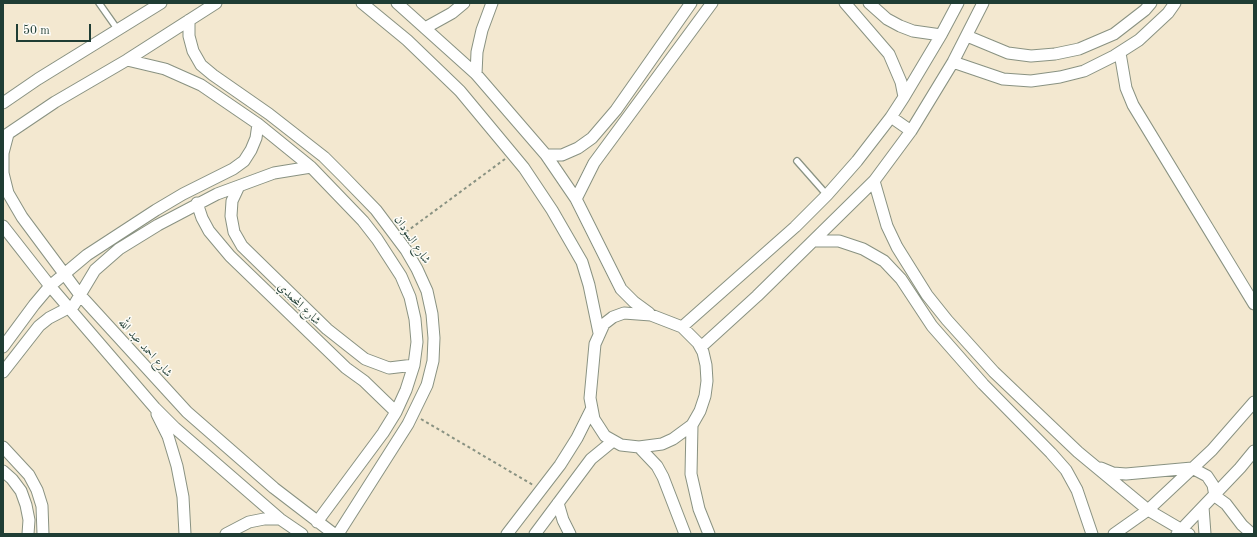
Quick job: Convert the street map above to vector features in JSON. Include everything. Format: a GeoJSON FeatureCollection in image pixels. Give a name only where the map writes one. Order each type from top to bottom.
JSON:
{"type":"FeatureCollection","features":[{"type":"Feature","properties":{"kind":"street"},"geometry":{"type":"LineString","coordinates":[[3,103],[38,79],[118,31],[161,3]]}},
{"type":"Feature","properties":{"kind":"street"},"geometry":{"type":"LineString","coordinates":[[5,135],[55,102],[127,60],[216,3]]}},
{"type":"Feature","properties":{"kind":"street"},"geometry":{"type":"LineString","coordinates":[[362,3],[406,40],[460,91],[513,154],[552,210],[582,262],[590,285],[598,333]]}},
{"type":"Feature","properties":{"kind":"street"},"geometry":{"type":"LineString","coordinates":[[397,3],[476,74],[546,155],[576,199],[621,288],[634,302],[652,315],[682,327],[700,348],[706,365],[707,381],[700,411],[692,425],[668,441],[651,447],[621,445],[613,441],[598,428],[591,410],[592,358],[598,333],[604,324],[613,316],[624,312],[652,315]]}},
{"type":"Feature","properties":{"kind":"street"},"geometry":{"type":"LineString","coordinates":[[425,28],[452,13],[464,3]]}},
{"type":"Feature","properties":{"kind":"street"},"geometry":{"type":"LineString","coordinates":[[476,74],[477,52],[482,30],[492,3]]}},
{"type":"Feature","properties":{"kind":"street"},"geometry":{"type":"LineString","coordinates":[[546,155],[562,156],[578,148],[592,138],[616,110],[692,3]]}},
{"type":"Feature","properties":{"kind":"street"},"geometry":{"type":"LineString","coordinates":[[576,199],[594,163],[712,3]]}},
{"type":"Feature","properties":{"kind":"street"},"geometry":{"type":"LineString","coordinates":[[845,3],[889,54],[902,82],[904,97]]}},
{"type":"Feature","properties":{"kind":"street"},"geometry":{"type":"LineString","coordinates":[[869,3],[887,20],[900,26],[913,31],[941,35]]}},
{"type":"Feature","properties":{"kind":"street"},"geometry":{"type":"LineString","coordinates":[[682,327],[795,227],[827,195],[857,161],[891,117],[904,97],[958,3]]}},
{"type":"Feature","properties":{"kind":"street"},"geometry":{"type":"LineString","coordinates":[[700,348],[814,241],[874,180],[911,131],[953,62],[983,3]]}},
{"type":"Feature","properties":{"kind":"street"},"geometry":{"type":"LineString","coordinates":[[967,36],[1008,53],[1032,56],[1079,50],[1114,34],[1145,10],[1151,3]]}},
{"type":"Feature","properties":{"kind":"street"},"geometry":{"type":"LineString","coordinates":[[953,62],[1003,79],[1031,81],[1060,78],[1084,71],[1120,53],[1139,40],[1168,13],[1175,3]]}},
{"type":"Feature","properties":{"kind":"street","name":"شارع السودان"},"geometry":{"type":"LineString","coordinates":[[189,20],[189,36],[193,51],[201,65],[213,76],[269,114],[324,157],[376,210],[417,269],[426,291],[432,314],[434,338],[433,361],[427,385],[413,414],[338,534]]}},
{"type":"Feature","properties":{"kind":"street"},"geometry":{"type":"LineString","coordinates":[[1120,53],[1126,88],[1133,105],[1254,304]]}},
{"type":"Feature","properties":{"kind":"street"},"geometry":{"type":"LineString","coordinates":[[127,60],[153,65],[184,76],[201,85],[258,124],[311,167],[363,221],[390,257],[401,276],[410,298],[415,320],[417,342],[414,365],[406,390],[396,412],[318,522]]}},
{"type":"Feature","properties":{"kind":"street"},"geometry":{"type":"LineString","coordinates":[[891,117],[911,131]]}},
{"type":"Feature","properties":{"kind":"street"},"geometry":{"type":"LineString","coordinates":[[3,348],[34,305],[50,286],[87,255],[156,210],[183,194],[233,169],[244,161],[252,150],[258,124]]}},
{"type":"Feature","properties":{"kind":"street","name":"شارع احمد عبد الله"},"geometry":{"type":"LineString","coordinates":[[5,135],[3,173],[8,193],[22,218],[80,295],[187,412],[234,455],[334,534]]}},
{"type":"Feature","properties":{"kind":"street"},"geometry":{"type":"LineString","coordinates":[[3,372],[39,326],[49,318],[69,308],[80,295],[95,270],[119,249],[197,203],[274,173],[311,167]]}},
{"type":"Feature","properties":{"kind":"street"},"geometry":{"type":"LineString","coordinates":[[874,180],[887,226],[897,247],[927,295],[947,320],[994,372],[1062,438],[1148,510],[1183,533],[1203,507],[1215,496],[1254,451]]}},
{"type":"Feature","properties":{"kind":"street","name":"شارع المحمدي"},"geometry":{"type":"LineString","coordinates":[[238,186],[232,201],[231,216],[234,232],[242,246],[327,329],[365,359],[389,368],[414,365]]}},
{"type":"Feature","properties":{"kind":"street","name":"شارع المحمدي"},"geometry":{"type":"LineString","coordinates":[[197,203],[202,218],[209,231],[230,256],[346,368],[364,381],[396,412]]}},
{"type":"Feature","properties":{"kind":"street"},"geometry":{"type":"LineString","coordinates":[[3,226],[50,286],[155,408],[175,428],[280,519],[302,534]]}},
{"type":"Feature","properties":{"kind":"street"},"geometry":{"type":"LineString","coordinates":[[814,241],[839,242],[863,249],[884,261],[902,279],[932,326],[983,384],[1066,470],[1077,490],[1092,534]]}},
{"type":"Feature","properties":{"kind":"street"},"geometry":{"type":"LineString","coordinates":[[1114,534],[1148,510],[1212,450],[1254,402]]}},
{"type":"Feature","properties":{"kind":"street"},"geometry":{"type":"LineString","coordinates":[[155,408],[168,436],[177,466],[183,497],[185,534]]}},
{"type":"Feature","properties":{"kind":"street"},"geometry":{"type":"LineString","coordinates":[[507,534],[560,465],[577,438],[591,410]]}},
{"type":"Feature","properties":{"kind":"street"},"geometry":{"type":"LineString","coordinates":[[692,425],[691,474],[699,509],[709,534]]}},
{"type":"Feature","properties":{"kind":"street"},"geometry":{"type":"LineString","coordinates":[[535,534],[592,459],[613,441]]}},
{"type":"Feature","properties":{"kind":"street"},"geometry":{"type":"LineString","coordinates":[[3,447],[29,475],[37,490],[42,506],[43,534]]}},
{"type":"Feature","properties":{"kind":"street"},"geometry":{"type":"LineString","coordinates":[[639,447],[657,466],[663,477],[683,533]]}},
{"type":"Feature","properties":{"kind":"street"},"geometry":{"type":"LineString","coordinates":[[1092,463],[1106,471],[1126,474],[1192,468],[1207,476],[1213,485],[1215,496],[1226,504],[1242,525],[1252,534]]}},
{"type":"Feature","properties":{"kind":"street"},"geometry":{"type":"LineString","coordinates":[[3,471],[12,479],[21,491],[29,520],[28,534]]}},
{"type":"Feature","properties":{"kind":"street"},"geometry":{"type":"LineString","coordinates":[[558,502],[563,520],[570,534]]}},
{"type":"Feature","properties":{"kind":"street"},"geometry":{"type":"LineString","coordinates":[[1203,507],[1205,534]]}},
{"type":"Feature","properties":{"kind":"street"},"geometry":{"type":"LineString","coordinates":[[231,532],[249,522],[264,519],[280,519]]}},
{"type":"Feature","properties":{"kind":"lane"},"geometry":{"type":"LineString","coordinates":[[99,3],[118,31]]}},
{"type":"Feature","properties":{"kind":"lane"},"geometry":{"type":"LineString","coordinates":[[797,161],[827,195]]}},
{"type":"Feature","properties":{"kind":"path"},"geometry":{"type":"LineString","coordinates":[[397,239],[513,154]]}},
{"type":"Feature","properties":{"kind":"path"},"geometry":{"type":"LineString","coordinates":[[413,414],[541,490]]}}]}
